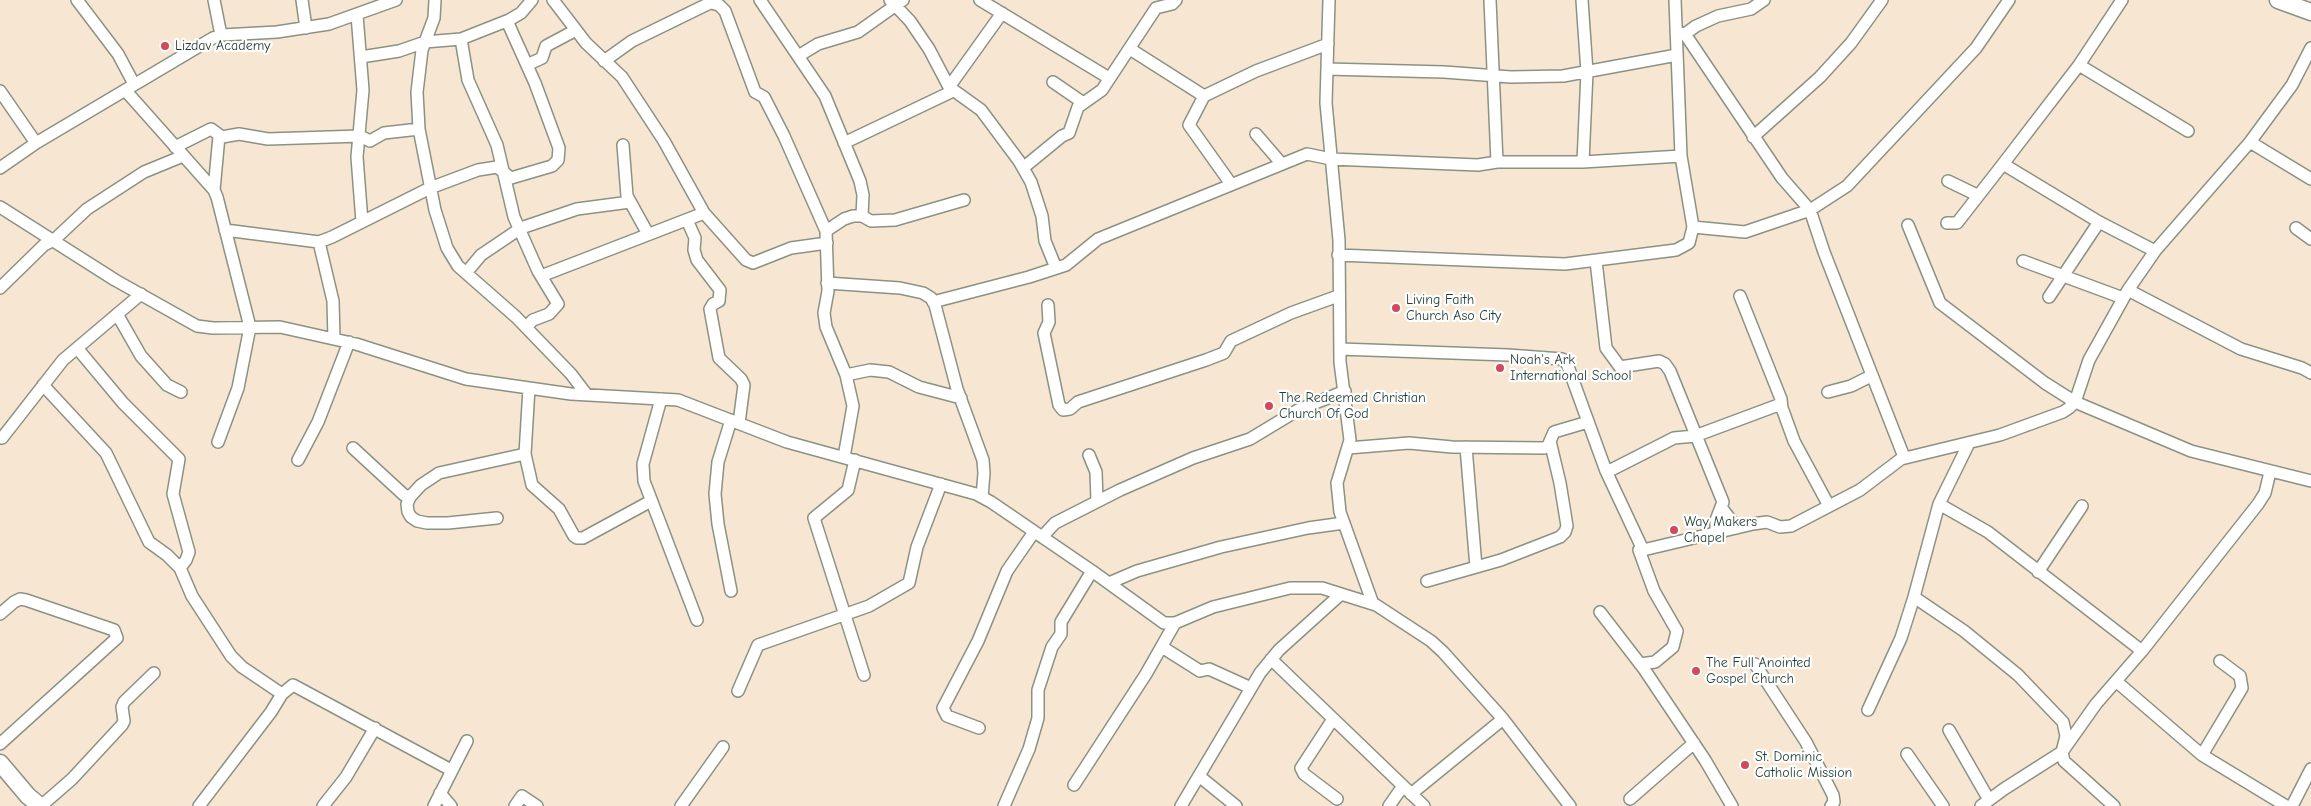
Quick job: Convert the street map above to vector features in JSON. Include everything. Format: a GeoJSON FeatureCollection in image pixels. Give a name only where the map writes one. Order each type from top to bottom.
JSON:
{"type":"FeatureCollection","features":[{"type":"Feature","properties":{"kind":"street"},"geometry":{"type":"LineString","coordinates":[[77,0],[118,54],[130,87],[175,147],[214,190]]}},
{"type":"Feature","properties":{"kind":"street"},"geometry":{"type":"LineString","coordinates":[[214,0],[221,35]]}},
{"type":"Feature","properties":{"kind":"street"},"geometry":{"type":"LineString","coordinates":[[302,0],[306,28]]}},
{"type":"Feature","properties":{"kind":"street"},"geometry":{"type":"LineString","coordinates":[[0,168],[36,142],[221,35],[277,32],[329,24],[357,15],[367,6],[396,0]]}},
{"type":"Feature","properties":{"kind":"street"},"geometry":{"type":"LineString","coordinates":[[436,0],[434,18],[420,63],[417,92],[418,130],[430,188],[447,248],[458,266],[526,327],[571,374],[587,395]]}},
{"type":"Feature","properties":{"kind":"street"},"geometry":{"type":"LineString","coordinates":[[360,57],[399,51],[425,42],[461,39],[522,13],[532,0]]}},
{"type":"Feature","properties":{"kind":"street"},"geometry":{"type":"LineString","coordinates":[[553,0],[576,30],[604,61],[622,77],[659,133],[704,213],[746,260],[753,263],[826,237],[844,219],[862,216],[871,221],[894,220],[964,200]]}},
{"type":"Feature","properties":{"kind":"street"},"geometry":{"type":"LineString","coordinates":[[760,0],[800,55],[825,96],[860,181],[863,195],[862,216]]}},
{"type":"Feature","properties":{"kind":"street"},"geometry":{"type":"LineString","coordinates":[[980,0],[1109,78]]}},
{"type":"Feature","properties":{"kind":"street"},"geometry":{"type":"LineString","coordinates":[[1329,0],[1326,103],[1338,255],[1340,349],[1350,424],[1350,440],[1337,482],[1340,512],[1373,604]]}},
{"type":"Feature","properties":{"kind":"street"},"geometry":{"type":"LineString","coordinates":[[1490,0],[1498,162]]}},
{"type":"Feature","properties":{"kind":"street"},"geometry":{"type":"LineString","coordinates":[[1582,0],[1586,72],[1583,162]]}},
{"type":"Feature","properties":{"kind":"street"},"geometry":{"type":"LineString","coordinates":[[1338,255],[1565,264],[1676,250],[1688,243],[1693,226],[1681,156],[1677,55],[1681,33],[1675,0]]}},
{"type":"Feature","properties":{"kind":"street"},"geometry":{"type":"LineString","coordinates":[[1681,33],[1718,16],[1751,9],[1764,0]]}},
{"type":"Feature","properties":{"kind":"street"},"geometry":{"type":"LineString","coordinates":[[1753,137],[1820,77],[1839,57],[1882,0]]}},
{"type":"Feature","properties":{"kind":"street"},"geometry":{"type":"LineString","coordinates":[[1693,226],[1745,232],[1810,210],[1847,186],[1976,48],[2009,0]]}},
{"type":"Feature","properties":{"kind":"street"},"geometry":{"type":"LineString","coordinates":[[1947,224],[1957,223],[2079,65],[2122,0]]}},
{"type":"Feature","properties":{"kind":"street"},"geometry":{"type":"LineString","coordinates":[[2278,0],[2311,12]]}},
{"type":"Feature","properties":{"kind":"street"},"geometry":{"type":"LineString","coordinates":[[604,61],[632,41],[713,1],[719,5],[727,6],[755,92],[764,98],[784,136],[826,237],[827,283],[824,313],[826,327],[846,375],[853,406],[848,490],[814,518],[864,675]]}},
{"type":"Feature","properties":{"kind":"street"},"geometry":{"type":"LineString","coordinates":[[800,55],[818,44],[858,32],[896,2],[929,49],[951,89],[971,101],[981,110],[1023,168],[1031,182],[1042,216],[1045,241],[1056,268]]}},
{"type":"Feature","properties":{"kind":"street"},"geometry":{"type":"LineString","coordinates":[[1023,168],[1062,136],[1069,133],[1073,126],[1075,113],[1082,102],[1099,93],[1156,8],[1167,2]]}},
{"type":"Feature","properties":{"kind":"street"},"geometry":{"type":"LineString","coordinates":[[844,143],[951,89],[1002,13]]}},
{"type":"Feature","properties":{"kind":"street"},"geometry":{"type":"LineString","coordinates":[[357,15],[363,90],[357,158],[362,222]]}},
{"type":"Feature","properties":{"kind":"street"},"geometry":{"type":"LineString","coordinates":[[225,230],[319,242],[430,188],[478,170],[498,167],[511,178],[552,166],[558,160],[559,148],[527,65],[507,21]]}},
{"type":"Feature","properties":{"kind":"street"},"geometry":{"type":"LineString","coordinates":[[527,65],[542,58],[546,46],[576,30]]}},
{"type":"Feature","properties":{"kind":"street"},"geometry":{"type":"LineString","coordinates":[[1681,33],[1782,178],[1810,210],[1824,252],[1904,457]]}},
{"type":"Feature","properties":{"kind":"street"},"geometry":{"type":"LineString","coordinates":[[461,39],[468,80],[497,145],[501,169],[514,217],[521,228],[541,276],[556,298],[558,307],[549,314],[533,320],[526,327]]}},
{"type":"Feature","properties":{"kind":"street"},"geometry":{"type":"LineString","coordinates":[[1231,184],[1189,125],[1204,96],[1256,70],[1328,44]]}},
{"type":"Feature","properties":{"kind":"street"},"geometry":{"type":"LineString","coordinates":[[1340,349],[1562,359],[1566,361],[1607,472],[1643,550],[1767,522],[1780,527],[1791,526],[1860,490],[1904,457],[2000,435],[2063,412],[2075,402],[2089,360],[2126,294],[2155,252],[2250,142],[2292,85],[2311,48]]}},
{"type":"Feature","properties":{"kind":"street"},"geometry":{"type":"LineString","coordinates":[[1130,49],[1204,96]]}},
{"type":"Feature","properties":{"kind":"street"},"geometry":{"type":"LineString","coordinates":[[1327,69],[1563,76],[1677,55]]}},
{"type":"Feature","properties":{"kind":"street"},"geometry":{"type":"LineString","coordinates":[[2079,65],[2188,132]]}},
{"type":"Feature","properties":{"kind":"street"},"geometry":{"type":"LineString","coordinates":[[1053,82],[1082,102]]}},
{"type":"Feature","properties":{"kind":"street"},"geometry":{"type":"LineString","coordinates":[[0,91],[36,142]]}},
{"type":"Feature","properties":{"kind":"street"},"geometry":{"type":"LineString","coordinates":[[175,147],[208,129],[213,130],[220,136],[239,134],[268,138],[360,136],[370,141],[384,133],[418,130]]}},
{"type":"Feature","properties":{"kind":"street"},"geometry":{"type":"LineString","coordinates":[[1256,134],[1281,163]]}},
{"type":"Feature","properties":{"kind":"street"},"geometry":{"type":"LineString","coordinates":[[218,442],[238,388],[250,327],[214,190],[220,136]]}},
{"type":"Feature","properties":{"kind":"street"},"geometry":{"type":"LineString","coordinates":[[2250,142],[2311,179]]}},
{"type":"Feature","properties":{"kind":"street"},"geometry":{"type":"LineString","coordinates":[[623,145],[625,184],[630,202],[648,234]]}},
{"type":"Feature","properties":{"kind":"street"},"geometry":{"type":"LineString","coordinates":[[934,302],[1066,265],[1098,239],[1307,154],[1331,159],[1478,165],[1498,162],[1583,162],[1681,156]]}},
{"type":"Feature","properties":{"kind":"street"},"geometry":{"type":"LineString","coordinates":[[0,288],[44,244],[54,240],[100,199],[144,172],[183,156]]}},
{"type":"Feature","properties":{"kind":"street"},"geometry":{"type":"LineString","coordinates":[[2003,164],[2099,222],[2155,252]]}},
{"type":"Feature","properties":{"kind":"street"},"geometry":{"type":"LineString","coordinates":[[1948,181],[1977,195]]}},
{"type":"Feature","properties":{"kind":"street"},"geometry":{"type":"LineString","coordinates":[[466,273],[474,260],[521,228],[577,209],[630,202]]}},
{"type":"Feature","properties":{"kind":"street"},"geometry":{"type":"LineString","coordinates":[[0,206],[141,294],[198,326],[280,327],[349,342],[466,379],[587,395],[678,400],[787,442],[982,497],[1092,571],[1164,623],[1176,623],[1213,607],[1290,588],[1322,588],[1373,604],[1431,641],[1502,719],[1570,806]]}},
{"type":"Feature","properties":{"kind":"street"},"geometry":{"type":"LineString","coordinates":[[541,276],[681,220],[687,220],[704,213]]}},
{"type":"Feature","properties":{"kind":"street"},"geometry":{"type":"LineString","coordinates":[[687,220],[695,238],[694,250],[697,260],[720,290],[719,301],[710,306],[719,358],[744,385],[735,421],[718,462],[715,494],[718,524],[731,591]]}},
{"type":"Feature","properties":{"kind":"street"},"geometry":{"type":"LineString","coordinates":[[2049,297],[2099,222]]}},
{"type":"Feature","properties":{"kind":"street"},"geometry":{"type":"LineString","coordinates":[[1908,225],[1940,303],[2045,383],[2075,402],[2191,451],[2311,481]]}},
{"type":"Feature","properties":{"kind":"street"},"geometry":{"type":"LineString","coordinates":[[2296,228],[2311,239]]}},
{"type":"Feature","properties":{"kind":"street"},"geometry":{"type":"LineString","coordinates":[[319,242],[333,301],[334,339]]}},
{"type":"Feature","properties":{"kind":"street"},"geometry":{"type":"LineString","coordinates":[[1596,261],[1606,348],[1620,367],[1651,361],[1659,361],[1665,364],[1673,379],[1723,502],[1716,520],[1716,533]]}},
{"type":"Feature","properties":{"kind":"street"},"geometry":{"type":"LineString","coordinates":[[2023,261],[2062,276],[2126,294],[2241,349],[2302,368],[2311,373]]}},
{"type":"Feature","properties":{"kind":"street"},"geometry":{"type":"LineString","coordinates":[[827,283],[900,288],[923,293],[934,302],[961,398],[983,460],[982,497]]}},
{"type":"Feature","properties":{"kind":"street"},"geometry":{"type":"LineString","coordinates":[[2,438],[63,360],[141,294]]}},
{"type":"Feature","properties":{"kind":"street"},"geometry":{"type":"LineString","coordinates":[[1048,305],[1049,322],[1044,333],[1059,405],[1063,410],[1070,409],[1078,402],[1224,353],[1231,341],[1291,313],[1338,296]]}},
{"type":"Feature","properties":{"kind":"street"},"geometry":{"type":"LineString","coordinates":[[1740,296],[1794,440],[1829,506]]}},
{"type":"Feature","properties":{"kind":"street"},"geometry":{"type":"LineString","coordinates":[[117,314],[142,356],[167,385],[181,392]]}},
{"type":"Feature","properties":{"kind":"street"},"geometry":{"type":"LineString","coordinates":[[298,460],[318,422],[349,342]]}},
{"type":"Feature","properties":{"kind":"street"},"geometry":{"type":"LineString","coordinates":[[77,348],[123,403],[179,459],[173,494],[188,552],[186,560],[180,568]]}},
{"type":"Feature","properties":{"kind":"street"},"geometry":{"type":"LineString","coordinates":[[846,375],[870,370],[889,372],[920,387],[961,398]]}},
{"type":"Feature","properties":{"kind":"street"},"geometry":{"type":"LineString","coordinates":[[1828,392],[1851,386],[1872,376]]}},
{"type":"Feature","properties":{"kind":"street"},"geometry":{"type":"LineString","coordinates":[[43,385],[106,453],[149,542],[180,568],[192,596],[231,656],[242,667],[282,694]]}},
{"type":"Feature","properties":{"kind":"street"},"geometry":{"type":"LineString","coordinates":[[529,388],[525,454],[532,485],[559,509],[574,536],[578,538],[651,502]]}},
{"type":"Feature","properties":{"kind":"street"},"geometry":{"type":"LineString","coordinates":[[979,728],[947,716],[943,708],[978,641],[1007,571],[1038,534],[1098,501],[1193,458],[1250,439],[1298,410],[1345,391]]}},
{"type":"Feature","properties":{"kind":"street"},"geometry":{"type":"LineString","coordinates":[[661,399],[643,464],[644,481],[697,620]]}},
{"type":"Feature","properties":{"kind":"street"},"geometry":{"type":"LineString","coordinates":[[1607,472],[1674,438],[1695,436],[1782,404]]}},
{"type":"Feature","properties":{"kind":"street"},"geometry":{"type":"LineString","coordinates":[[1348,448],[1409,443],[1466,447],[1544,448],[1548,446],[1554,432],[1588,422]]}},
{"type":"Feature","properties":{"kind":"street"},"geometry":{"type":"LineString","coordinates":[[1427,581],[1501,560],[1560,537],[1565,532],[1567,526],[1550,441]]}},
{"type":"Feature","properties":{"kind":"street"},"geometry":{"type":"LineString","coordinates":[[1868,710],[1901,638],[1940,504],[1969,443]]}},
{"type":"Feature","properties":{"kind":"street"},"geometry":{"type":"LineString","coordinates":[[1466,447],[1476,568]]}},
{"type":"Feature","properties":{"kind":"street"},"geometry":{"type":"LineString","coordinates":[[353,448],[404,495],[410,497]]}},
{"type":"Feature","properties":{"kind":"street"},"geometry":{"type":"LineString","coordinates":[[497,518],[448,523],[417,521],[408,512],[410,497],[420,485],[439,473],[478,462],[525,454]]}},
{"type":"Feature","properties":{"kind":"street"},"geometry":{"type":"LineString","coordinates":[[1089,455],[1096,472],[1098,501]]}},
{"type":"Feature","properties":{"kind":"street"},"geometry":{"type":"LineString","coordinates":[[1950,730],[1985,804],[2062,752],[2096,704],[2118,682],[2258,504],[2265,493],[2270,472]]}},
{"type":"Feature","properties":{"kind":"street"},"geometry":{"type":"LineString","coordinates":[[738,691],[758,645],[869,606],[909,583],[915,554],[941,484]]}},
{"type":"Feature","properties":{"kind":"street"},"geometry":{"type":"LineString","coordinates":[[1940,504],[1988,532],[2142,652]]}},
{"type":"Feature","properties":{"kind":"street"},"geometry":{"type":"LineString","coordinates":[[2038,572],[2082,506]]}},
{"type":"Feature","properties":{"kind":"street"},"geometry":{"type":"LineString","coordinates":[[1720,507],[1737,528]]}},
{"type":"Feature","properties":{"kind":"street"},"geometry":{"type":"LineString","coordinates":[[1109,583],[1137,571],[1221,547],[1308,528],[1344,524]]}},
{"type":"Feature","properties":{"kind":"street"},"geometry":{"type":"LineString","coordinates":[[1640,664],[1655,662],[1673,648],[1677,631],[1654,591],[1639,550],[1641,547]]}},
{"type":"Feature","properties":{"kind":"street"},"geometry":{"type":"LineString","coordinates":[[1004,806],[1029,749],[1038,718],[1038,690],[1052,647],[1061,634],[1062,622],[1092,571]]}},
{"type":"Feature","properties":{"kind":"street"},"geometry":{"type":"LineString","coordinates":[[1181,806],[1251,688],[1271,659],[1341,594]]}},
{"type":"Feature","properties":{"kind":"street"},"geometry":{"type":"LineString","coordinates":[[1914,597],[1964,631],[2024,682],[2062,722],[2066,736],[2062,752],[2064,761],[2114,806]]}},
{"type":"Feature","properties":{"kind":"street"},"geometry":{"type":"LineString","coordinates":[[0,614],[14,602],[20,599],[26,600],[114,630],[117,638],[0,744]]}},
{"type":"Feature","properties":{"kind":"street"},"geometry":{"type":"LineString","coordinates":[[1600,612],[1640,664],[1694,743],[1732,806]]}},
{"type":"Feature","properties":{"kind":"street"},"geometry":{"type":"LineString","coordinates":[[1074,785],[1176,623]]}},
{"type":"Feature","properties":{"kind":"street"},"geometry":{"type":"LineString","coordinates":[[1162,647],[1200,671],[1209,669],[1251,688]]}},
{"type":"Feature","properties":{"kind":"street"},"geometry":{"type":"LineString","coordinates":[[1271,659],[1424,806]]}},
{"type":"Feature","properties":{"kind":"street"},"geometry":{"type":"LineString","coordinates":[[2202,755],[2242,688],[2240,676],[2220,661]]}},
{"type":"Feature","properties":{"kind":"street"},"geometry":{"type":"LineString","coordinates":[[1756,664],[1806,742],[1833,795],[1834,802],[1831,806]]}},
{"type":"Feature","properties":{"kind":"street"},"geometry":{"type":"LineString","coordinates":[[1,770],[40,806],[72,779],[122,726],[124,721],[122,707],[124,702],[154,673]]}},
{"type":"Feature","properties":{"kind":"street"},"geometry":{"type":"LineString","coordinates":[[2118,682],[2202,755],[2286,806]]}},
{"type":"Feature","properties":{"kind":"street"},"geometry":{"type":"LineString","coordinates":[[199,806],[271,712],[282,694],[294,685],[452,770]]}},
{"type":"Feature","properties":{"kind":"street"},"geometry":{"type":"LineString","coordinates":[[1333,719],[1301,768],[1304,774],[1336,799]]}},
{"type":"Feature","properties":{"kind":"street"},"geometry":{"type":"LineString","coordinates":[[1389,806],[1407,790],[1502,719]]}},
{"type":"Feature","properties":{"kind":"street"},"geometry":{"type":"LineString","coordinates":[[323,806],[346,776],[375,728]]}},
{"type":"Feature","properties":{"kind":"street"},"geometry":{"type":"LineString","coordinates":[[434,806],[467,740]]}},
{"type":"Feature","properties":{"kind":"street"},"geometry":{"type":"LineString","coordinates":[[1630,799],[1694,743]]}},
{"type":"Feature","properties":{"kind":"street"},"geometry":{"type":"LineString","coordinates":[[681,806],[723,747]]}},
{"type":"Feature","properties":{"kind":"street"},"geometry":{"type":"LineString","coordinates":[[1907,754],[1943,806]]}},
{"type":"Feature","properties":{"kind":"street"},"geometry":{"type":"LineString","coordinates":[[2292,806],[2311,769]]}},
{"type":"Feature","properties":{"kind":"street"},"geometry":{"type":"LineString","coordinates":[[1199,776],[1236,806]]}},
{"type":"Feature","properties":{"kind":"street"},"geometry":{"type":"LineString","coordinates":[[440,793],[451,806]]}},
{"type":"Feature","properties":{"kind":"street"},"geometry":{"type":"LineString","coordinates":[[515,806],[522,796],[537,806]]}},
{"type":"Feature","properties":{"kind":"place","name":"Lizdav Academy"},"geometry":{"type":"Point","coordinates":[165,46]}},
{"type":"Feature","properties":{"kind":"place","name":"Living Faith Church Aso City"},"geometry":{"type":"Point","coordinates":[1396,308]}},
{"type":"Feature","properties":{"kind":"place","name":"Noah's Ark International School"},"geometry":{"type":"Point","coordinates":[1500,368]}},
{"type":"Feature","properties":{"kind":"place","name":"The Redeemed Christian Church Of God"},"geometry":{"type":"Point","coordinates":[1269,406]}},
{"type":"Feature","properties":{"kind":"place","name":"Way Makers Chapel"},"geometry":{"type":"Point","coordinates":[1674,530]}},
{"type":"Feature","properties":{"kind":"place","name":"The Full Anointed Gospel Church"},"geometry":{"type":"Point","coordinates":[1696,671]}},
{"type":"Feature","properties":{"kind":"place","name":"St. Dominic Catholic Mission"},"geometry":{"type":"Point","coordinates":[1745,765]}}]}
